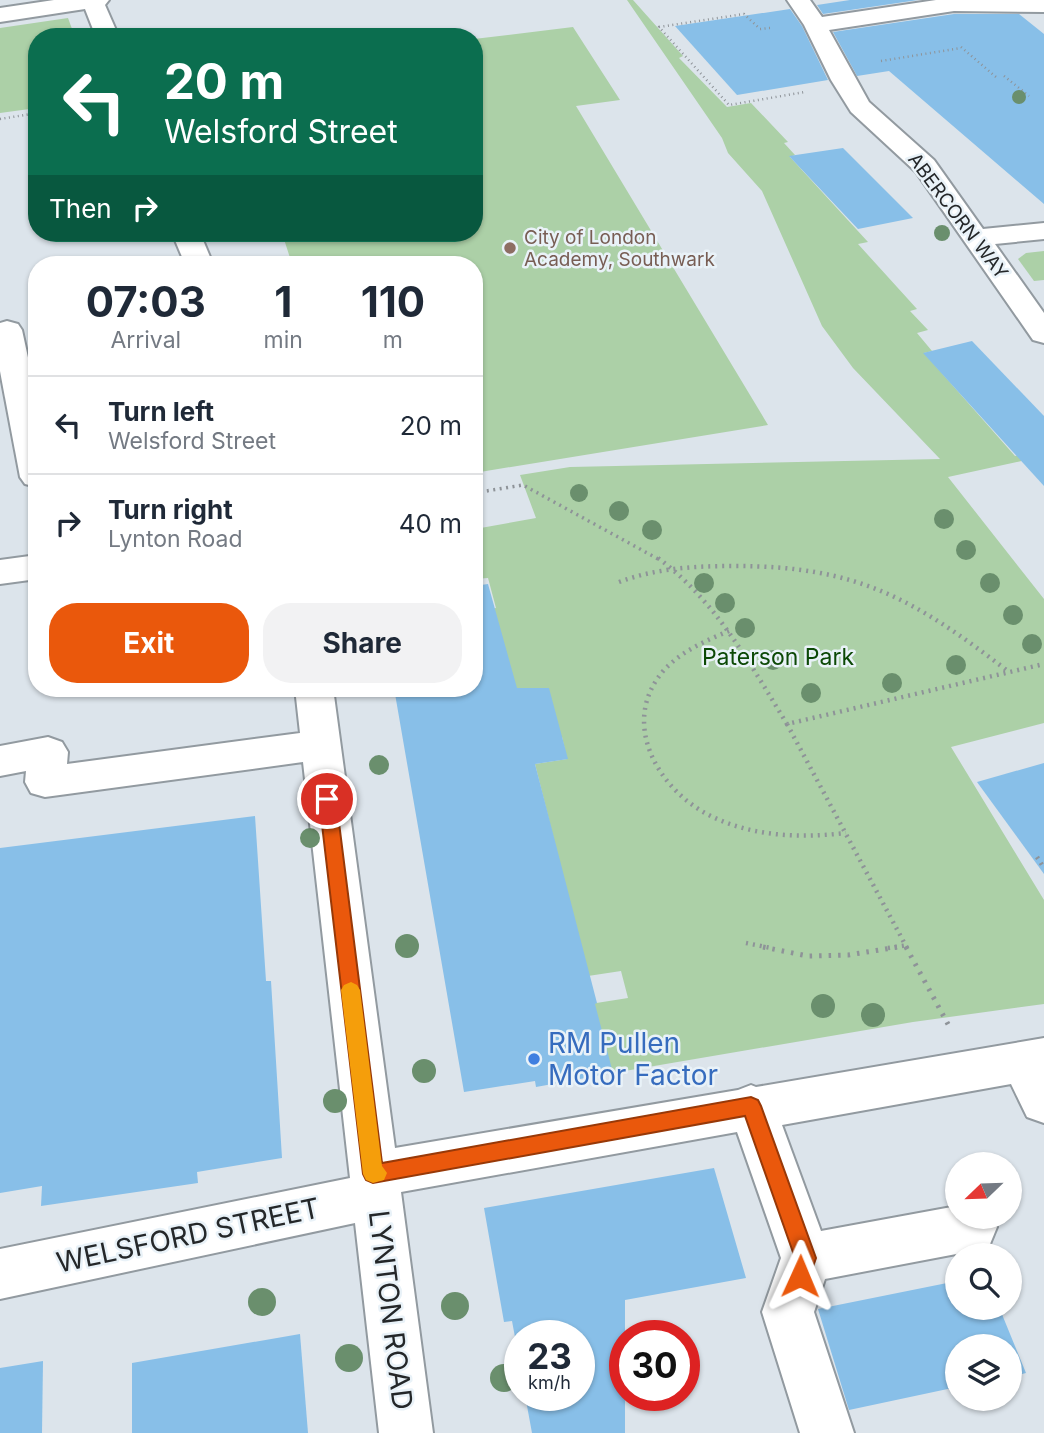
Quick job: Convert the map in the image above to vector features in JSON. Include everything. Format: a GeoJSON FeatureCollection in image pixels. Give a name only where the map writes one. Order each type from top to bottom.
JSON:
{"type":"FeatureCollection","features":[{"type":"Feature","properties":{"kind":"street"},"geometry":{"type":"LineString","coordinates":[[92,0],[104,28]]}},
{"type":"Feature","properties":{"kind":"street"},"geometry":{"type":"LineString","coordinates":[[0,15],[99,0]]}},
{"type":"Feature","properties":{"kind":"street","name":"ABERCORN WAY"},"geometry":{"type":"LineString","coordinates":[[798,0],[817,25],[860,68],[860,107],[925,166],[1044,334]]}},
{"type":"Feature","properties":{"kind":"street"},"geometry":{"type":"LineString","coordinates":[[817,25],[951,2],[1044,5]]}},
{"type":"Feature","properties":{"kind":"street"},"geometry":{"type":"LineString","coordinates":[[976,238],[1044,231]]}},
{"type":"Feature","properties":{"kind":"street"},"geometry":{"type":"LineString","coordinates":[[6,330],[8,380],[28,447]]}},
{"type":"Feature","properties":{"kind":"street"},"geometry":{"type":"LineString","coordinates":[[0,572],[28,568]]}},
{"type":"Feature","properties":{"kind":"street","name":"LYNTON ROAD"},"geometry":{"type":"LineString","coordinates":[[315,697],[406,1433]]}},
{"type":"Feature","properties":{"kind":"street"},"geometry":{"type":"LineString","coordinates":[[0,761],[48,752],[45,782],[321,745]]}},
{"type":"Feature","properties":{"kind":"street","name":"WELSFORD STREET"},"geometry":{"type":"LineString","coordinates":[[0,1275],[375,1185],[751,1106],[1034,1060],[1044,1102]]}},
{"type":"Feature","properties":{"kind":"street"},"geometry":{"type":"LineString","coordinates":[[751,1106],[806,1258],[788,1312],[827,1433]]}},
{"type":"Feature","properties":{"kind":"street"},"geometry":{"type":"LineString","coordinates":[[806,1258],[961,1229]]}},
{"type":"Feature","properties":{"kind":"path"},"geometry":{"type":"LineString","coordinates":[[781,26],[760,30],[744,14],[659,27],[729,105],[815,90]]}},
{"type":"Feature","properties":{"kind":"path"},"geometry":{"type":"LineString","coordinates":[[953,39],[996,77]]}},
{"type":"Feature","properties":{"kind":"path"},"geometry":{"type":"LineString","coordinates":[[860,68],[961,48]]}},
{"type":"Feature","properties":{"kind":"path"},"geometry":{"type":"LineString","coordinates":[[1004,76],[1029,96]]}},
{"type":"Feature","properties":{"kind":"path"},"geometry":{"type":"LineString","coordinates":[[0,119],[28,114]]}},
{"type":"Feature","properties":{"kind":"path"},"geometry":{"type":"LineString","coordinates":[[483,492],[523,485],[649,552],[671,568],[701,597],[729,631],[787,724],[908,945],[971,1070]]}},
{"type":"Feature","properties":{"kind":"path"},"geometry":{"type":"LineString","coordinates":[[619,582],[647,571],[671,568],[795,567],[861,581],[920,607],[1010,673]]}},
{"type":"Feature","properties":{"kind":"path"},"geometry":{"type":"LineString","coordinates":[[729,631],[708,640],[674,661],[658,678],[647,700],[641,723],[644,740],[660,775],[694,807],[747,830],[801,838],[846,833]]}},
{"type":"Feature","properties":{"kind":"path"},"geometry":{"type":"LineString","coordinates":[[787,724],[1044,664]]}},
{"type":"Feature","properties":{"kind":"path"},"geometry":{"type":"LineString","coordinates":[[1037,857],[1044,868]]}},
{"type":"Feature","properties":{"kind":"path"},"geometry":{"type":"LineString","coordinates":[[746,943],[808,956],[848,955],[908,945]]}},
{"type":"Feature","properties":{"kind":"green space","name":"Paterson Park"},"geometry":{"type":"Polygon","coordinates":[[[627,0],[633,0],[683,56],[679,58],[727,107],[751,103],[788,142],[784,143],[795,155],[790,157],[868,242],[858,244],[917,309],[910,311],[928,330],[917,333],[932,351],[924,353],[1015,456],[1044,449],[1044,456],[948,477],[1044,599],[1044,723],[951,747],[1044,900],[1044,1004],[913,1022],[613,1073],[527,1014],[628,998],[621,971],[588,976],[535,764],[567,759],[562,737],[466,697],[483,697],[483,610],[496,608],[488,578],[483,578],[483,528],[536,518],[520,475],[570,467],[940,459],[853,368],[822,326],[762,191],[728,153],[722,138],[627,0]]]}},
{"type":"Feature","properties":{"kind":"green space"},"geometry":{"type":"Polygon","coordinates":[[[68,18],[72,28],[28,28],[28,109],[0,113],[0,28],[68,18]]]}},
{"type":"Feature","properties":{"kind":"green space"},"geometry":{"type":"Polygon","coordinates":[[[573,27],[620,100],[576,106],[768,425],[483,472],[483,256],[289,256],[285,242],[483,242],[483,38],[573,27]]]}},
{"type":"Feature","properties":{"kind":"green space"},"geometry":{"type":"Polygon","coordinates":[[[1044,251],[1044,280],[1034,281],[1018,259],[1026,253],[1044,251]]]}},
{"type":"Feature","properties":{"kind":"building"},"geometry":{"type":"Polygon","coordinates":[[[850,0],[918,0],[823,14],[817,5],[850,0]]]}},
{"type":"Feature","properties":{"kind":"building"},"geometry":{"type":"Polygon","coordinates":[[[790,9],[802,26],[828,80],[737,95],[675,26],[790,9]]]}},
{"type":"Feature","properties":{"kind":"building"},"geometry":{"type":"Polygon","coordinates":[[[954,14],[1019,14],[1044,34],[1044,204],[889,71],[857,76],[833,32],[954,14]]]}},
{"type":"Feature","properties":{"kind":"building"},"geometry":{"type":"Polygon","coordinates":[[[843,148],[913,218],[858,229],[789,156],[843,148]]]}},
{"type":"Feature","properties":{"kind":"building"},"geometry":{"type":"Polygon","coordinates":[[[972,341],[1044,416],[1044,486],[923,353],[972,341]]]}},
{"type":"Feature","properties":{"kind":"building"},"geometry":{"type":"Polygon","coordinates":[[[488,584],[517,688],[549,688],[568,759],[535,764],[613,1073],[536,1087],[535,1081],[464,1092],[396,697],[483,697],[483,585],[488,584]]]}},
{"type":"Feature","properties":{"kind":"building"},"geometry":{"type":"Polygon","coordinates":[[[1044,763],[1044,874],[977,782],[1044,763]]]}},
{"type":"Feature","properties":{"kind":"building"},"geometry":{"type":"Polygon","coordinates":[[[255,816],[266,981],[271,981],[282,1158],[197,1172],[198,1183],[41,1206],[42,1186],[0,1193],[0,848],[255,816]]]}},
{"type":"Feature","properties":{"kind":"building"},"geometry":{"type":"Polygon","coordinates":[[[714,1168],[746,1278],[625,1300],[625,1320],[609,1320],[609,1411],[625,1411],[625,1433],[532,1433],[528,1411],[595,1411],[595,1320],[504,1322],[484,1208],[714,1168]]]}},
{"type":"Feature","properties":{"kind":"building"},"geometry":{"type":"Polygon","coordinates":[[[945,1283],[945,1320],[1004,1320],[1010,1334],[945,1334],[945,1390],[849,1410],[818,1309],[945,1283]]]}},
{"type":"Feature","properties":{"kind":"building"},"geometry":{"type":"Polygon","coordinates":[[[300,1334],[308,1433],[132,1433],[132,1363],[300,1334]]]}},
{"type":"Feature","properties":{"kind":"building"},"geometry":{"type":"Polygon","coordinates":[[[43,1361],[42,1433],[0,1433],[0,1368],[43,1361]]]}},
{"type":"Feature","properties":{"kind":"slow traffic"},"geometry":{"type":"LineString","coordinates":[[351,990],[373,1174],[377,1173]]}},
{"type":"Feature","properties":{"kind":"place","name":"City of London Academy, Southwark"},"geometry":{"type":"Point","coordinates":[510,248]}},
{"type":"Feature","properties":{"kind":"place","name":"RM Pullen Motor Factor"},"geometry":{"type":"Point","coordinates":[534,1059]}},
{"type":"Feature","properties":{"kind":"route"},"geometry":{"type":"LineString","coordinates":[[327,799],[373,1174],[751,1106],[806,1258],[800,1276]]}}]}
